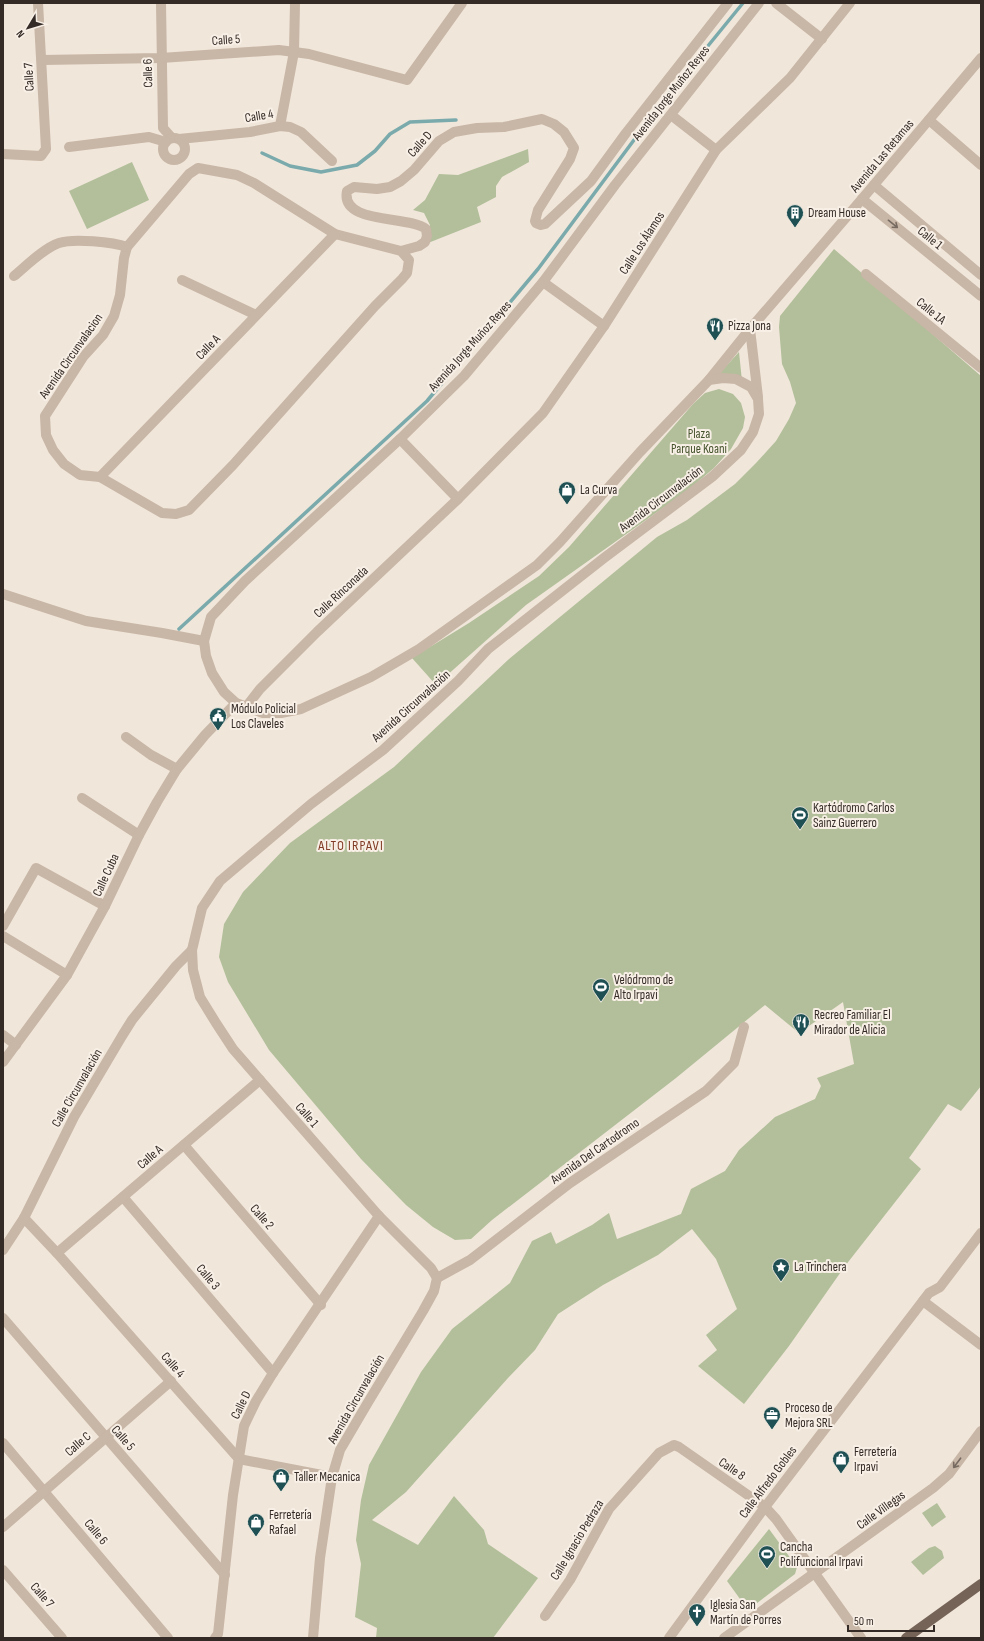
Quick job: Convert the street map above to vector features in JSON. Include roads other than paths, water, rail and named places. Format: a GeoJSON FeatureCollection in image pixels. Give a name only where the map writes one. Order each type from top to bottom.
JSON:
{"type":"FeatureCollection","features":[{"type":"Feature","properties":{"kind":"main road"},"geometry":{"type":"LineString","coordinates":[[906,1638],[981,1584]]}},
{"type":"Feature","properties":{"kind":"street","name":"Calle 7"},"geometry":{"type":"LineString","coordinates":[[3,154],[41,156],[46,149],[38,3]]}},
{"type":"Feature","properties":{"kind":"street","name":"Calle 6"},"geometry":{"type":"LineString","coordinates":[[161,3],[163,128],[173,140]]}},
{"type":"Feature","properties":{"kind":"street"},"geometry":{"type":"LineString","coordinates":[[280,126],[294,52],[295,3]]}},
{"type":"Feature","properties":{"kind":"street","name":"Calle 5"},"geometry":{"type":"LineString","coordinates":[[42,60],[161,58],[279,50],[309,54],[407,80],[462,3]]}},
{"type":"Feature","properties":{"kind":"street","name":"Avenida Jorge Muñoz Reyes"},"geometry":{"type":"LineString","coordinates":[[591,181],[626,133],[728,3]]}},
{"type":"Feature","properties":{"kind":"street","name":"Avenida Jorge Muñoz Reyes"},"geometry":{"type":"LineString","coordinates":[[241,705],[224,692],[212,673],[206,656],[204,641],[211,617],[245,581],[400,439],[464,376],[543,282],[615,185],[759,3]]}},
{"type":"Feature","properties":{"kind":"street"},"geometry":{"type":"LineString","coordinates":[[776,3],[822,39]]}},
{"type":"Feature","properties":{"kind":"street","name":"Calle Los Álamos"},"geometry":{"type":"LineString","coordinates":[[458,499],[543,413],[604,326],[716,150],[790,78],[850,3]]}},
{"type":"Feature","properties":{"kind":"street","name":"Avenida Las Retamas"},"geometry":{"type":"LineString","coordinates":[[709,380],[750,329],[862,200],[981,58]]}},
{"type":"Feature","properties":{"kind":"street"},"geometry":{"type":"LineString","coordinates":[[671,115],[716,150]]}},
{"type":"Feature","properties":{"kind":"street","name":"Calle D"},"geometry":{"type":"LineString","coordinates":[[401,251],[419,246],[425,242],[427,236],[426,229],[422,225],[415,223],[382,219],[358,211],[350,206],[346,198],[347,192],[354,187],[377,189],[390,187],[401,181],[414,170],[439,141],[454,132],[477,128],[504,127],[542,119],[554,124],[564,132],[574,148],[570,159],[538,210],[535,221],[541,225],[545,224],[591,181]]}},
{"type":"Feature","properties":{"kind":"street"},"geometry":{"type":"LineString","coordinates":[[929,120],[981,165]]}},
{"type":"Feature","properties":{"kind":"street","name":"Calle 4"},"geometry":{"type":"LineString","coordinates":[[69,147],[149,137],[173,140],[250,132],[280,126],[290,127],[301,132],[332,161]]}},
{"type":"Feature","properties":{"kind":"street"},"geometry":{"type":"LineString","coordinates":[[173,140],[184,144],[185,151],[179,159],[171,160],[167,157],[163,150],[173,140]]}},
{"type":"Feature","properties":{"kind":"street"},"geometry":{"type":"LineString","coordinates":[[179,159],[189,174],[198,168],[237,175],[254,183],[335,234],[401,251]]}},
{"type":"Feature","properties":{"kind":"street","name":"Avenida Circunvalacion"},"geometry":{"type":"LineString","coordinates":[[189,174],[127,246],[124,258],[120,295],[114,316],[103,335],[79,364],[45,416],[46,435],[53,450],[64,464],[80,475],[100,477],[162,513],[176,514],[189,510],[233,465],[375,306],[402,279],[407,272],[409,260],[401,251]]}},
{"type":"Feature","properties":{"kind":"street","name":"Calle 1"},"geometry":{"type":"LineString","coordinates":[[874,185],[981,275]]}},
{"type":"Feature","properties":{"kind":"street","name":"Calle 1"},"geometry":{"type":"LineString","coordinates":[[862,200],[981,296]]}},
{"type":"Feature","properties":{"kind":"street","name":"Calle A"},"geometry":{"type":"LineString","coordinates":[[100,477],[335,234]]}},
{"type":"Feature","properties":{"kind":"street"},"geometry":{"type":"LineString","coordinates":[[926,252],[937,238]]}},
{"type":"Feature","properties":{"kind":"street"},"geometry":{"type":"LineString","coordinates":[[14,276],[45,251],[59,243],[113,242],[127,246]]}},
{"type":"Feature","properties":{"kind":"street","name":"Calle 1A"},"geometry":{"type":"LineString","coordinates":[[866,274],[981,368]]}},
{"type":"Feature","properties":{"kind":"street"},"geometry":{"type":"LineString","coordinates":[[182,280],[256,315]]}},
{"type":"Feature","properties":{"kind":"street"},"geometry":{"type":"LineString","coordinates":[[543,282],[604,326]]}},
{"type":"Feature","properties":{"kind":"street","name":"Avenida Circunvalación"},"geometry":{"type":"LineString","coordinates":[[192,950],[202,908],[220,881],[311,804],[383,750],[458,681],[494,645],[712,477],[741,450],[753,432],[759,414],[750,329]]}},
{"type":"Feature","properties":{"kind":"street"},"geometry":{"type":"LineString","coordinates":[[241,705],[263,713],[281,713],[300,709],[378,673],[419,649],[537,565],[556,547],[640,452],[709,380],[723,378],[736,379],[751,388],[758,399]]}},
{"type":"Feature","properties":{"kind":"street"},"geometry":{"type":"LineString","coordinates":[[400,439],[458,499]]}},
{"type":"Feature","properties":{"kind":"street","name":"Calle Rinconada"},"geometry":{"type":"LineString","coordinates":[[241,705],[260,689],[317,632],[458,499]]}},
{"type":"Feature","properties":{"kind":"street"},"geometry":{"type":"LineString","coordinates":[[3,594],[86,621],[204,641]]}},
{"type":"Feature","properties":{"kind":"street","name":"Calle Cuba"},"geometry":{"type":"LineString","coordinates":[[3,1062],[67,975],[106,906],[139,835],[177,769],[205,735],[241,705]]}},
{"type":"Feature","properties":{"kind":"street"},"geometry":{"type":"LineString","coordinates":[[126,737],[151,755],[177,769]]}},
{"type":"Feature","properties":{"kind":"street"},"geometry":{"type":"LineString","coordinates":[[82,798],[139,835]]}},
{"type":"Feature","properties":{"kind":"street"},"geometry":{"type":"LineString","coordinates":[[3,926],[36,868],[106,906]]}},
{"type":"Feature","properties":{"kind":"street"},"geometry":{"type":"LineString","coordinates":[[3,936],[67,975]]}},
{"type":"Feature","properties":{"kind":"street","name":"Calle 1"},"geometry":{"type":"LineString","coordinates":[[192,950],[193,970],[200,997],[233,1049],[379,1216],[431,1268],[437,1278]]}},
{"type":"Feature","properties":{"kind":"street","name":"Calle Circunvalación"},"geometry":{"type":"LineString","coordinates":[[3,1250],[24,1218],[74,1117],[132,1020],[176,966],[192,950]]}},
{"type":"Feature","properties":{"kind":"street","name":"Avenida Del Cartodromo"},"geometry":{"type":"LineString","coordinates":[[437,1278],[470,1260],[570,1183],[706,1091],[734,1063],[744,1027]]}},
{"type":"Feature","properties":{"kind":"street"},"geometry":{"type":"LineString","coordinates":[[3,1035],[16,1045]]}},
{"type":"Feature","properties":{"kind":"street","name":"Calle A"},"geometry":{"type":"LineString","coordinates":[[58,1253],[260,1080]]}},
{"type":"Feature","properties":{"kind":"street","name":"Calle 2"},"geometry":{"type":"LineString","coordinates":[[184,1145],[320,1305]]}},
{"type":"Feature","properties":{"kind":"street","name":"Calle 3"},"geometry":{"type":"LineString","coordinates":[[123,1197],[273,1373]]}},
{"type":"Feature","properties":{"kind":"street","name":"Calle D"},"geometry":{"type":"LineString","coordinates":[[215,1638],[218,1634],[233,1495],[244,1426],[256,1401],[273,1373],[379,1216]]}},
{"type":"Feature","properties":{"kind":"street","name":"Calle 4"},"geometry":{"type":"LineString","coordinates":[[24,1218],[58,1253],[239,1459]]}},
{"type":"Feature","properties":{"kind":"street","name":"Calle Alfredo Gobles"},"geometry":{"type":"LineString","coordinates":[[669,1638],[765,1507],[929,1293],[940,1287],[981,1233]]}},
{"type":"Feature","properties":{"kind":"street","name":"Avenida Circunvalación"},"geometry":{"type":"LineString","coordinates":[[313,1638],[320,1558],[332,1477],[340,1450],[366,1404],[423,1312],[434,1291],[437,1278]]}},
{"type":"Feature","properties":{"kind":"street"},"geometry":{"type":"LineString","coordinates":[[923,1301],[981,1344]]}},
{"type":"Feature","properties":{"kind":"street","name":"Calle 5"},"geometry":{"type":"LineString","coordinates":[[3,1318],[225,1575]]}},
{"type":"Feature","properties":{"kind":"street","name":"Calle C"},"geometry":{"type":"LineString","coordinates":[[3,1527],[171,1381]]}},
{"type":"Feature","properties":{"kind":"street","name":"Calle Villegas"},"geometry":{"type":"LineString","coordinates":[[724,1638],[933,1488],[949,1474],[981,1432]]}},
{"type":"Feature","properties":{"kind":"street","name":"Calle 6"},"geometry":{"type":"LineString","coordinates":[[3,1443],[168,1638]]}},
{"type":"Feature","properties":{"kind":"street","name":"Calle 8"},"geometry":{"type":"LineString","coordinates":[[669,1447],[674,1445],[679,1447],[765,1507],[776,1519],[861,1638]]}},
{"type":"Feature","properties":{"kind":"street","name":"Calle Ignacio Pedraza"},"geometry":{"type":"LineString","coordinates":[[546,1616],[570,1580],[609,1509],[651,1461],[659,1453],[669,1447]]}},
{"type":"Feature","properties":{"kind":"street"},"geometry":{"type":"LineString","coordinates":[[239,1459],[332,1477]]}},
{"type":"Feature","properties":{"kind":"street","name":"Calle 7"},"geometry":{"type":"LineString","coordinates":[[3,1570],[62,1638]]}},
{"type":"Feature","properties":{"kind":"waterway"},"geometry":{"type":"LineString","coordinates":[[179,629],[427,401],[538,269],[663,101],[743,3]]}},
{"type":"Feature","properties":{"kind":"waterway"},"geometry":{"type":"LineString","coordinates":[[262,153],[290,166],[321,172],[357,165],[375,151],[390,134],[410,122],[456,120]]}},
{"type":"Feature","properties":{"kind":"place","name":"Dream House"},"geometry":{"type":"Point","coordinates":[795,228]}},
{"type":"Feature","properties":{"kind":"place","name":"Pizza Jona"},"geometry":{"type":"Point","coordinates":[715,341]}},
{"type":"Feature","properties":{"kind":"place","name":"La Curva"},"geometry":{"type":"Point","coordinates":[567,505]}},
{"type":"Feature","properties":{"kind":"place","name":"Módulo Policial Los Claveles"},"geometry":{"type":"Point","coordinates":[218,731]}},
{"type":"Feature","properties":{"kind":"place","name":"Kartódromo Carlos Sainz Guerrero"},"geometry":{"type":"Point","coordinates":[800,830]}},
{"type":"Feature","properties":{"kind":"place","name":"Velódromo de Alto Irpavi"},"geometry":{"type":"Point","coordinates":[601,1002]}},
{"type":"Feature","properties":{"kind":"place","name":"Recreo Familiar El Mirador de Alicia"},"geometry":{"type":"Point","coordinates":[801,1037]}},
{"type":"Feature","properties":{"kind":"place","name":"La Trinchera"},"geometry":{"type":"Point","coordinates":[781,1282]}},
{"type":"Feature","properties":{"kind":"place","name":"Proceso de Mejora SRL"},"geometry":{"type":"Point","coordinates":[772,1430]}},
{"type":"Feature","properties":{"kind":"place","name":"Ferretería Irpavi"},"geometry":{"type":"Point","coordinates":[841,1474]}},
{"type":"Feature","properties":{"kind":"place","name":"Taller Mecanica"},"geometry":{"type":"Point","coordinates":[281,1492]}},
{"type":"Feature","properties":{"kind":"place","name":"Ferretería Rafael"},"geometry":{"type":"Point","coordinates":[256,1537]}},
{"type":"Feature","properties":{"kind":"place","name":"Cancha Polifuncional Irpavi"},"geometry":{"type":"Point","coordinates":[767,1569]}},
{"type":"Feature","properties":{"kind":"place","name":"Iglesia San Martín de Porres"},"geometry":{"type":"Point","coordinates":[697,1627]}},
{"type":"Feature","properties":{"kind":"district","name":"ALTO IRPAVI"},"geometry":{"type":"Point","coordinates":[351,845]}},
{"type":"Feature","properties":{"kind":"park label","name":"Plaza Parque Koani"},"geometry":{"type":"Point","coordinates":[699,442]}}]}
